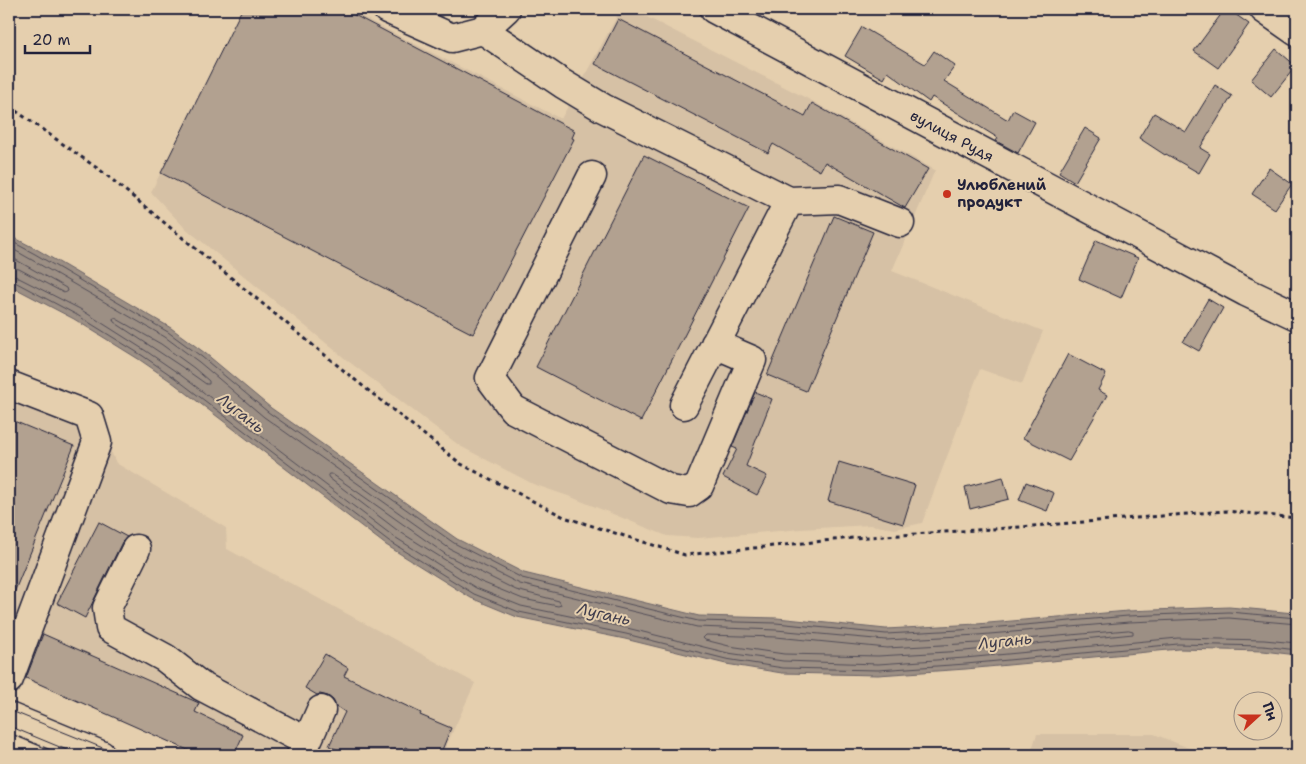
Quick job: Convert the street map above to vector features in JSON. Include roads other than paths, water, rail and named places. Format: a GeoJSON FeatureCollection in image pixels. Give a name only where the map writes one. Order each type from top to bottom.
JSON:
{"type":"FeatureCollection","features":[{"type":"Feature","properties":{"kind":"street"},"geometry":{"type":"LineString","coordinates":[[387,9],[452,38],[483,30],[506,9]]}},
{"type":"Feature","properties":{"kind":"street","name":"вулиця Рудя"},"geometry":{"type":"LineString","coordinates":[[714,9],[1246,292],[1297,316]]}},
{"type":"Feature","properties":{"kind":"street"},"geometry":{"type":"LineString","coordinates":[[1264,9],[1297,32]]}},
{"type":"Feature","properties":{"kind":"street"},"geometry":{"type":"LineString","coordinates":[[483,30],[563,84],[603,108],[789,201],[839,199],[900,223]]}},
{"type":"Feature","properties":{"kind":"street"},"geometry":{"type":"LineString","coordinates":[[592,176],[490,378],[507,402],[513,409],[671,490],[689,493],[699,486],[752,360],[715,344]]}},
{"type":"Feature","properties":{"kind":"street"},"geometry":{"type":"LineString","coordinates":[[684,405],[789,201]]}},
{"type":"Feature","properties":{"kind":"street"},"geometry":{"type":"LineString","coordinates":[[9,385],[88,416],[97,442],[9,679]]}},
{"type":"Feature","properties":{"kind":"street"},"geometry":{"type":"LineString","coordinates":[[136,549],[107,608],[110,628],[165,658],[201,686],[304,749],[321,710]]}},
{"type":"Feature","properties":{"kind":"street"},"geometry":{"type":"LineString","coordinates":[[9,717],[102,755]]}},
{"type":"Feature","properties":{"kind":"water","name":"Лугань"},"geometry":{"type":"Polygon","coordinates":[[[9,235],[171,328],[205,353],[271,408],[457,539],[524,573],[699,616],[777,618],[886,629],[977,624],[1128,611],[1229,607],[1297,613],[1297,655],[1263,651],[1179,649],[966,669],[878,675],[782,673],[726,664],[625,639],[517,617],[471,598],[386,545],[172,382],[74,319],[9,285],[9,235]]]}},
{"type":"Feature","properties":{"kind":"tram line"},"geometry":{"type":"LineString","coordinates":[[9,710],[120,755]]}},
{"type":"Feature","properties":{"kind":"tram line"},"geometry":{"type":"LineString","coordinates":[[9,726],[79,755]]}},
{"type":"Feature","properties":{"kind":"place","name":"Улюблений продукт"},"geometry":{"type":"Point","coordinates":[947,194]}}]}
